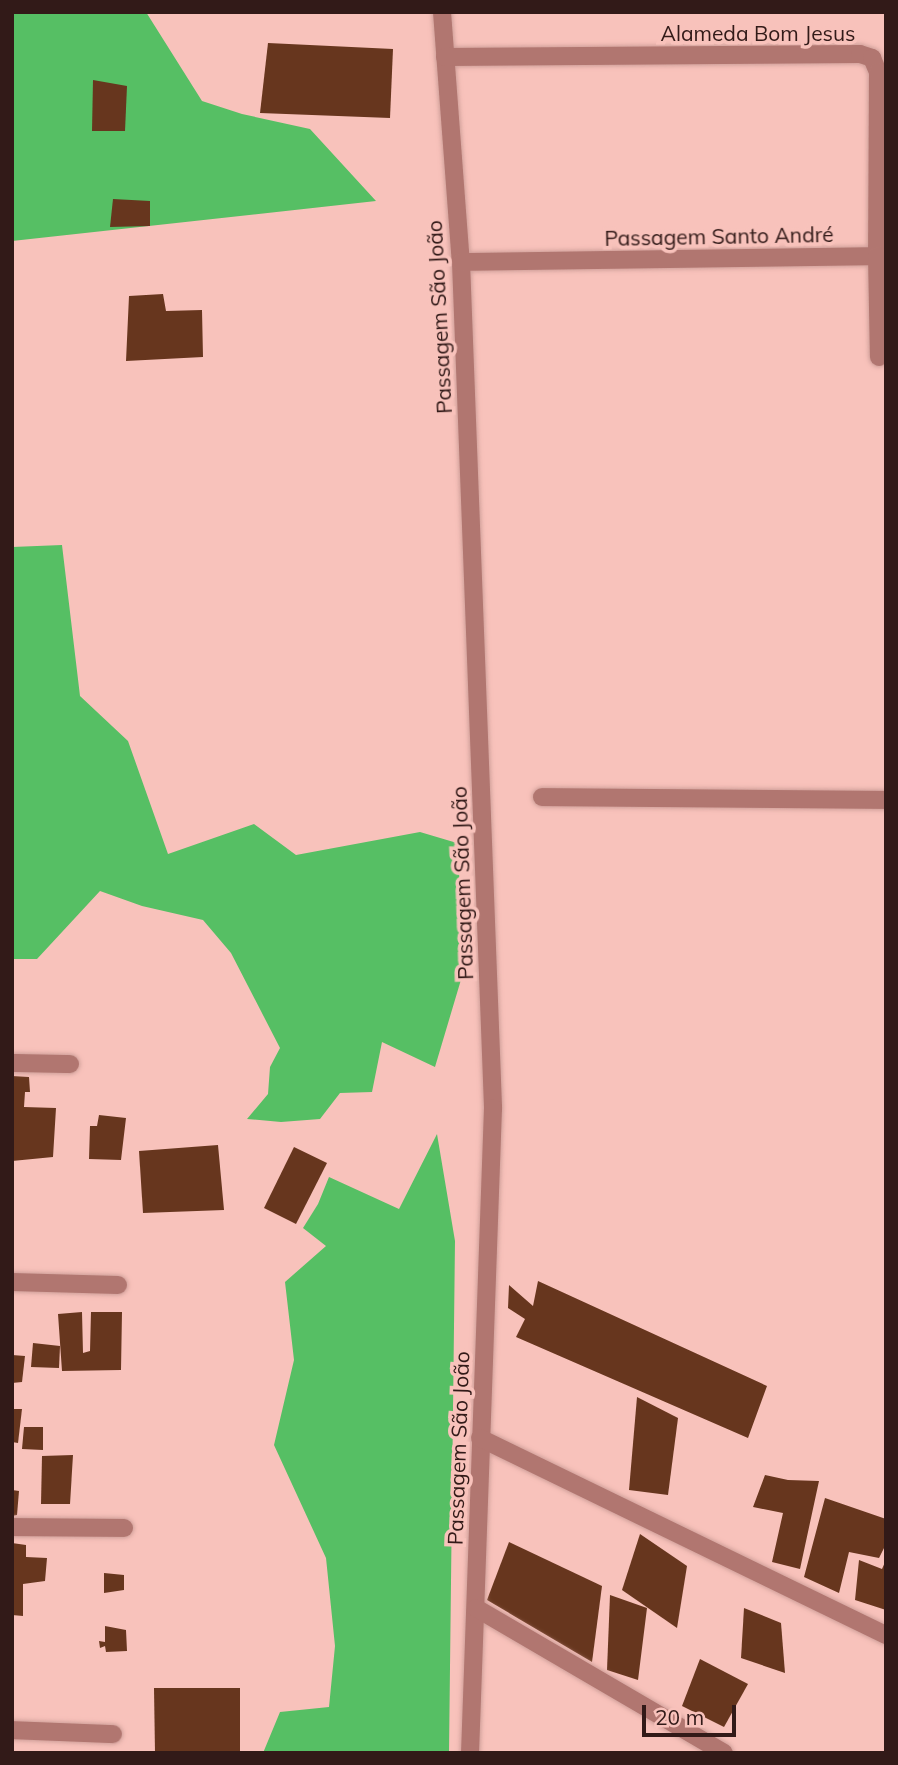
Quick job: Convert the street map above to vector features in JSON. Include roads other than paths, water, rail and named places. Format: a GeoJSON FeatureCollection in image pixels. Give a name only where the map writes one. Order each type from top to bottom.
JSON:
{"type":"FeatureCollection","features":[{"type":"Feature","properties":{"kind":"street","name":"Passagem São João"},"geometry":{"type":"LineString","coordinates":[[442,12],[461,262],[493,1108],[470,1753]]}},
{"type":"Feature","properties":{"kind":"street","name":"Alameda Bom Jesus"},"geometry":{"type":"LineString","coordinates":[[445,57],[860,54],[872,58],[878,72],[877,256]]}},
{"type":"Feature","properties":{"kind":"street","name":"Passagem Santo André"},"geometry":{"type":"LineString","coordinates":[[461,262],[877,256]]}},
{"type":"Feature","properties":{"kind":"street"},"geometry":{"type":"LineString","coordinates":[[877,256],[879,358]]}},
{"type":"Feature","properties":{"kind":"street"},"geometry":{"type":"LineString","coordinates":[[542,797],[886,800]]}},
{"type":"Feature","properties":{"kind":"street"},"geometry":{"type":"LineString","coordinates":[[12,1063],[70,1064]]}},
{"type":"Feature","properties":{"kind":"street"},"geometry":{"type":"LineString","coordinates":[[12,1282],[118,1285]]}},
{"type":"Feature","properties":{"kind":"street"},"geometry":{"type":"LineString","coordinates":[[480,1438],[886,1635]]}},
{"type":"Feature","properties":{"kind":"street"},"geometry":{"type":"LineString","coordinates":[[12,1527],[124,1528]]}},
{"type":"Feature","properties":{"kind":"street"},"geometry":{"type":"LineString","coordinates":[[476,1608],[724,1753]]}},
{"type":"Feature","properties":{"kind":"street"},"geometry":{"type":"LineString","coordinates":[[12,1730],[113,1734]]}}]}
